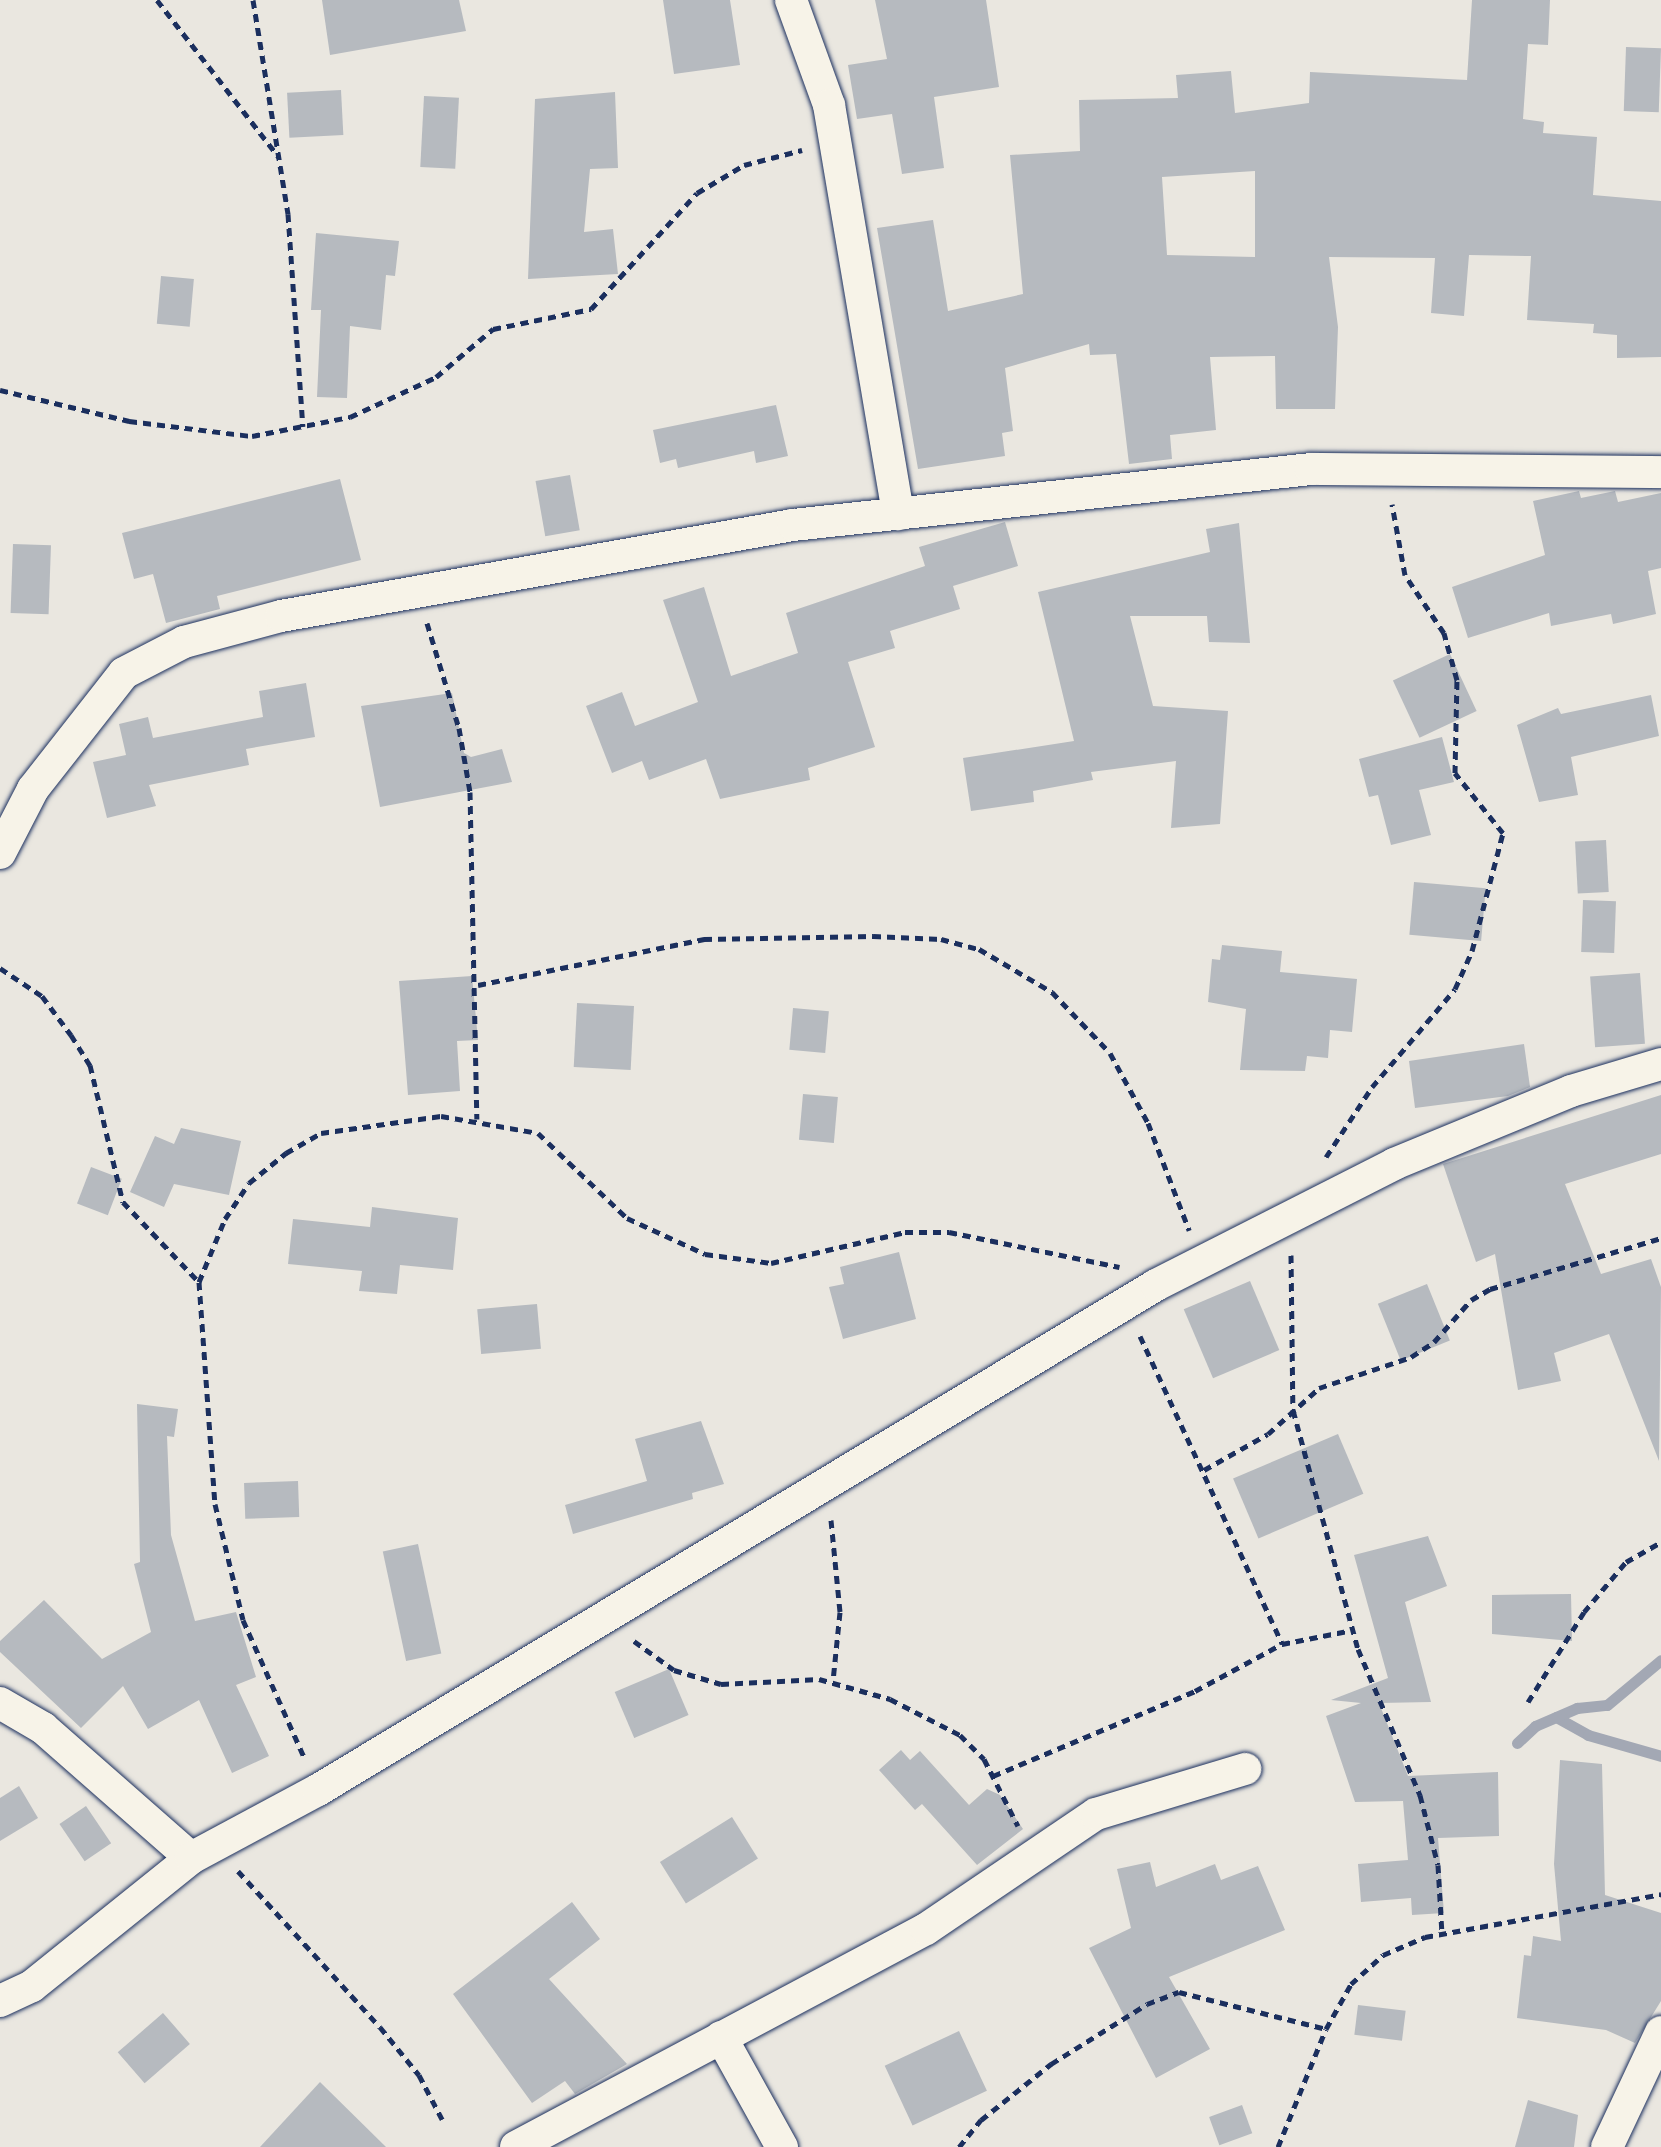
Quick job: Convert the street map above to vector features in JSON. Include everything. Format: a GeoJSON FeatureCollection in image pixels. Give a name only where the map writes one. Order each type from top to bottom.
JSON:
{"type":"FeatureCollection","features":[{"type":"Feature","properties":{"kind":"street"},"geometry":{"type":"LineString","coordinates":[[791,0],[829,105],[898,514]]}},
{"type":"Feature","properties":{"kind":"street"},"geometry":{"type":"LineString","coordinates":[[0,853],[33,789],[124,673],[184,642],[418,592],[793,525],[1311,469],[1661,472]]}},
{"type":"Feature","properties":{"kind":"street"},"geometry":{"type":"LineString","coordinates":[[0,2001],[32,1986],[203,1851],[318,1790],[853,1464],[1156,1285],[1394,1164],[1556,1097],[1661,1064]]}},
{"type":"Feature","properties":{"kind":"street"},"geometry":{"type":"LineString","coordinates":[[0,1703],[43,1728],[203,1851]]}},
{"type":"Feature","properties":{"kind":"street"},"geometry":{"type":"LineString","coordinates":[[516,2147],[926,1929],[1096,1814],[1245,1769]]}},
{"type":"Feature","properties":{"kind":"street"},"geometry":{"type":"LineString","coordinates":[[1607,2147],[1661,2032]]}},
{"type":"Feature","properties":{"kind":"street"},"geometry":{"type":"LineString","coordinates":[[721,2037],[782,2147]]}},
{"type":"Feature","properties":{"kind":"path"},"geometry":{"type":"LineString","coordinates":[[157,0],[279,158]]}},
{"type":"Feature","properties":{"kind":"path"},"geometry":{"type":"LineString","coordinates":[[253,0],[279,158],[303,426]]}},
{"type":"Feature","properties":{"kind":"path"},"geometry":{"type":"LineString","coordinates":[[0,390],[204,432],[252,436],[350,417],[427,381],[493,329],[591,309],[697,193],[744,165],[836,141]]}},
{"type":"Feature","properties":{"kind":"path"},"geometry":{"type":"LineString","coordinates":[[1320,1166],[1372,1087],[1455,989],[1472,951],[1503,833],[1455,773],[1457,680],[1444,633],[1405,575],[1389,469]]}},
{"type":"Feature","properties":{"kind":"path"},"geometry":{"type":"LineString","coordinates":[[418,592],[459,728],[470,792],[478,985],[477,1119]]}},
{"type":"Feature","properties":{"kind":"path"},"geometry":{"type":"LineString","coordinates":[[478,985],[704,939],[900,937],[979,949],[1052,992],[1110,1053],[1148,1123],[1201,1262]]}},
{"type":"Feature","properties":{"kind":"path"},"geometry":{"type":"LineString","coordinates":[[0,968],[42,996],[71,1035],[90,1065],[123,1202],[199,1282]]}},
{"type":"Feature","properties":{"kind":"path"},"geometry":{"type":"LineString","coordinates":[[318,1790],[243,1620],[215,1504],[199,1282],[225,1219],[249,1183],[286,1153],[321,1133],[441,1116],[477,1119],[538,1133],[627,1218],[705,1254],[771,1263],[905,1232],[949,1232],[1099,1260],[1156,1285]]}},
{"type":"Feature","properties":{"kind":"path"},"geometry":{"type":"LineString","coordinates":[[1286,1219],[1293,1410],[1353,1630],[1420,1795],[1438,1865],[1442,1934]]}},
{"type":"Feature","properties":{"kind":"path"},"geometry":{"type":"LineString","coordinates":[[1204,1470],[1268,1434],[1319,1388],[1411,1357],[1490,1289],[1661,1238]]}},
{"type":"Feature","properties":{"kind":"path"},"geometry":{"type":"LineString","coordinates":[[1124,1304],[1204,1470],[1282,1644]]}},
{"type":"Feature","properties":{"kind":"path"},"geometry":{"type":"LineString","coordinates":[[833,1681],[840,1612],[829,1539],[853,1464]]}},
{"type":"Feature","properties":{"kind":"path"},"geometry":{"type":"LineString","coordinates":[[1528,1702],[1584,1612],[1626,1562],[1661,1542]]}},
{"type":"Feature","properties":{"kind":"path"},"geometry":{"type":"LineString","coordinates":[[601,1618],[674,1670],[721,1684],[833,1681],[864,1687],[960,1735],[993,1776],[1034,1857]]}},
{"type":"Feature","properties":{"kind":"path"},"geometry":{"type":"LineString","coordinates":[[993,1776],[1195,1691],[1282,1644],[1353,1630]]}},
{"type":"Feature","properties":{"kind":"path"},"geometry":{"type":"LineString","coordinates":[[203,1851],[380,2027],[419,2075],[442,2119]]}},
{"type":"Feature","properties":{"kind":"path"},"geometry":{"type":"LineString","coordinates":[[1278,2147],[1326,2029],[1351,1984],[1383,1955],[1442,1934],[1661,1894]]}},
{"type":"Feature","properties":{"kind":"path"},"geometry":{"type":"LineString","coordinates":[[959,2147],[981,2120],[1051,2064],[1147,2004],[1179,1992],[1326,2029]]}},
{"type":"Feature","properties":{"kind":"building"},"geometry":{"type":"Polygon","coordinates":[[[322,0],[459,0],[466,31],[330,55],[322,0]]]}},
{"type":"Feature","properties":{"kind":"building"},"geometry":{"type":"Polygon","coordinates":[[[663,0],[730,0],[740,65],[674,74],[663,0]]]}},
{"type":"Feature","properties":{"kind":"building"},"geometry":{"type":"Polygon","coordinates":[[[875,0],[986,0],[999,87],[934,97],[944,168],[902,174],[892,114],[857,119],[848,65],[887,59],[875,0]]]}},
{"type":"Feature","properties":{"kind":"building"},"geometry":{"type":"Polygon","coordinates":[[[1472,0],[1550,0],[1548,45],[1528,44],[1523,119],[1544,122],[1543,133],[1597,137],[1593,195],[1661,201],[1661,357],[1617,358],[1617,335],[1593,333],[1594,324],[1527,320],[1531,256],[1469,255],[1464,316],[1431,313],[1435,258],[1329,257],[1338,327],[1335,409],[1276,409],[1275,356],[1210,357],[1216,430],[1170,435],[1172,459],[1129,464],[1116,354],[1090,355],[1089,344],[1005,368],[1013,431],[1002,433],[1005,456],[918,469],[877,228],[933,220],[948,311],[1023,294],[1010,155],[1080,151],[1079,100],[1178,98],[1176,75],[1231,71],[1235,113],[1309,103],[1310,72],[1467,80],[1472,0]],[[1255,171],[1162,177],[1167,255],[1255,257],[1255,171]]]}},
{"type":"Feature","properties":{"kind":"building"},"geometry":{"type":"Polygon","coordinates":[[[1626,47],[1661,48],[1659,112],[1624,111],[1626,47]]]}},
{"type":"Feature","properties":{"kind":"building"},"geometry":{"type":"Polygon","coordinates":[[[341,90],[343,135],[289,138],[287,93],[341,90]]]}},
{"type":"Feature","properties":{"kind":"building"},"geometry":{"type":"Polygon","coordinates":[[[615,92],[618,168],[590,169],[584,232],[613,229],[618,274],[528,279],[535,99],[615,92]]]}},
{"type":"Feature","properties":{"kind":"building"},"geometry":{"type":"Polygon","coordinates":[[[424,96],[459,98],[455,169],[420,167],[424,96]]]}},
{"type":"Feature","properties":{"kind":"building"},"geometry":{"type":"Polygon","coordinates":[[[316,233],[399,241],[395,276],[386,275],[381,330],[350,326],[347,398],[317,397],[321,310],[311,310],[316,233]]]}},
{"type":"Feature","properties":{"kind":"building"},"geometry":{"type":"Polygon","coordinates":[[[161,276],[194,279],[190,327],[157,324],[161,276]]]}},
{"type":"Feature","properties":{"kind":"building"},"geometry":{"type":"Polygon","coordinates":[[[776,405],[788,456],[756,463],[754,451],[678,468],[676,459],[660,463],[653,430],[776,405]]]}},
{"type":"Feature","properties":{"kind":"building"},"geometry":{"type":"Polygon","coordinates":[[[570,475],[580,530],[545,536],[536,481],[570,475]]]}},
{"type":"Feature","properties":{"kind":"building"},"geometry":{"type":"Polygon","coordinates":[[[340,479],[361,560],[217,596],[220,609],[166,623],[153,574],[134,579],[122,533],[340,479]]]}},
{"type":"Feature","properties":{"kind":"building"},"geometry":{"type":"Polygon","coordinates":[[[1579,491],[1581,498],[1615,491],[1618,502],[1661,493],[1661,568],[1648,571],[1656,614],[1613,624],[1611,614],[1551,626],[1549,613],[1468,638],[1452,587],[1545,555],[1533,501],[1579,491]]]}},
{"type":"Feature","properties":{"kind":"building"},"geometry":{"type":"Polygon","coordinates":[[[1005,522],[1018,566],[953,586],[960,609],[890,631],[895,648],[848,662],[875,747],[808,768],[810,780],[720,799],[706,759],[649,780],[642,761],[612,773],[586,706],[622,692],[635,726],[698,702],[663,600],[704,587],[731,676],[798,653],[786,613],[925,566],[919,547],[1005,522]]]}},
{"type":"Feature","properties":{"kind":"building"},"geometry":{"type":"Polygon","coordinates":[[[1239,523],[1250,643],[1209,642],[1207,616],[1130,616],[1153,706],[1228,711],[1220,824],[1171,828],[1176,761],[1091,772],[1093,780],[1033,791],[1034,802],[971,811],[963,758],[1074,741],[1038,592],[1210,552],[1206,529],[1239,523]]]}},
{"type":"Feature","properties":{"kind":"building"},"geometry":{"type":"Polygon","coordinates":[[[13,544],[51,545],[49,614],[11,613],[13,544]]]}},
{"type":"Feature","properties":{"kind":"building"},"geometry":{"type":"Polygon","coordinates":[[[1450,654],[1477,711],[1420,738],[1393,681],[1450,654]]]}},
{"type":"Feature","properties":{"kind":"building"},"geometry":{"type":"Polygon","coordinates":[[[306,683],[315,737],[246,749],[249,765],[149,785],[156,806],[107,818],[93,762],[126,755],[119,724],[148,717],[153,738],[263,717],[259,691],[306,683]]]}},
{"type":"Feature","properties":{"kind":"building"},"geometry":{"type":"Polygon","coordinates":[[[452,693],[464,753],[471,757],[502,749],[512,782],[380,807],[361,706],[452,693]]]}},
{"type":"Feature","properties":{"kind":"building"},"geometry":{"type":"Polygon","coordinates":[[[1651,695],[1659,736],[1571,757],[1578,795],[1539,802],[1517,725],[1558,708],[1561,714],[1651,695]]]}},
{"type":"Feature","properties":{"kind":"building"},"geometry":{"type":"Polygon","coordinates":[[[1442,737],[1454,782],[1419,790],[1431,835],[1391,845],[1378,795],[1369,797],[1359,759],[1442,737]]]}},
{"type":"Feature","properties":{"kind":"building"},"geometry":{"type":"Polygon","coordinates":[[[1606,840],[1609,892],[1578,894],[1575,842],[1606,840]]]}},
{"type":"Feature","properties":{"kind":"building"},"geometry":{"type":"Polygon","coordinates":[[[1414,882],[1486,888],[1481,941],[1409,935],[1414,882]]]}},
{"type":"Feature","properties":{"kind":"building"},"geometry":{"type":"Polygon","coordinates":[[[1583,900],[1616,901],[1614,953],[1581,952],[1583,900]]]}},
{"type":"Feature","properties":{"kind":"building"},"geometry":{"type":"Polygon","coordinates":[[[1222,945],[1282,951],[1280,972],[1357,979],[1352,1032],[1330,1030],[1328,1058],[1307,1056],[1305,1071],[1240,1070],[1246,1009],[1208,1002],[1212,959],[1220,960],[1222,945]]]}},
{"type":"Feature","properties":{"kind":"building"},"geometry":{"type":"Polygon","coordinates":[[[1640,973],[1645,1044],[1595,1047],[1590,976],[1640,973]]]}},
{"type":"Feature","properties":{"kind":"building"},"geometry":{"type":"Polygon","coordinates":[[[472,976],[478,1040],[457,1041],[460,1091],[408,1095],[399,981],[472,976]]]}},
{"type":"Feature","properties":{"kind":"building"},"geometry":{"type":"Polygon","coordinates":[[[577,1003],[634,1006],[631,1070],[574,1067],[577,1003]]]}},
{"type":"Feature","properties":{"kind":"building"},"geometry":{"type":"Polygon","coordinates":[[[793,1008],[829,1011],[825,1053],[789,1050],[793,1008]]]}},
{"type":"Feature","properties":{"kind":"building"},"geometry":{"type":"Polygon","coordinates":[[[1524,1044],[1530,1087],[1508,1096],[1415,1108],[1409,1061],[1524,1044]]]}},
{"type":"Feature","properties":{"kind":"building"},"geometry":{"type":"Polygon","coordinates":[[[803,1094],[838,1097],[834,1143],[799,1140],[803,1094]]]}},
{"type":"Feature","properties":{"kind":"building"},"geometry":{"type":"Polygon","coordinates":[[[1661,1095],[1661,1154],[1565,1184],[1601,1274],[1651,1259],[1661,1287],[1659,1461],[1609,1334],[1554,1353],[1561,1381],[1518,1390],[1495,1254],[1476,1262],[1443,1164],[1661,1095]]]}},
{"type":"Feature","properties":{"kind":"building"},"geometry":{"type":"Polygon","coordinates":[[[181,1128],[241,1141],[229,1195],[174,1184],[164,1207],[130,1192],[155,1136],[174,1144],[181,1128]]]}},
{"type":"Feature","properties":{"kind":"building"},"geometry":{"type":"Polygon","coordinates":[[[91,1167],[122,1179],[108,1215],[77,1203],[91,1167]]]}},
{"type":"Feature","properties":{"kind":"building"},"geometry":{"type":"Polygon","coordinates":[[[372,1207],[458,1218],[453,1270],[400,1265],[397,1294],[359,1291],[362,1271],[288,1264],[293,1219],[370,1227],[372,1207]]]}},
{"type":"Feature","properties":{"kind":"building"},"geometry":{"type":"Polygon","coordinates":[[[899,1252],[916,1319],[843,1339],[829,1287],[844,1284],[840,1267],[899,1252]]]}},
{"type":"Feature","properties":{"kind":"building"},"geometry":{"type":"Polygon","coordinates":[[[1250,1281],[1279,1350],[1213,1378],[1184,1309],[1250,1281]]]}},
{"type":"Feature","properties":{"kind":"building"},"geometry":{"type":"Polygon","coordinates":[[[1427,1284],[1450,1341],[1401,1360],[1378,1304],[1427,1284]]]}},
{"type":"Feature","properties":{"kind":"building"},"geometry":{"type":"Polygon","coordinates":[[[537,1304],[541,1349],[481,1354],[477,1309],[537,1304]]]}},
{"type":"Feature","properties":{"kind":"building"},"geometry":{"type":"Polygon","coordinates":[[[137,1404],[178,1409],[174,1437],[167,1436],[171,1535],[195,1621],[236,1612],[256,1677],[236,1685],[269,1756],[232,1773],[199,1700],[148,1729],[123,1686],[81,1728],[0,1652],[0,1641],[44,1600],[102,1659],[151,1632],[134,1564],[140,1562],[137,1404]]]}},
{"type":"Feature","properties":{"kind":"building"},"geometry":{"type":"Polygon","coordinates":[[[701,1421],[724,1484],[692,1493],[693,1499],[573,1534],[565,1505],[647,1481],[635,1439],[701,1421]]]}},
{"type":"Feature","properties":{"kind":"building"},"geometry":{"type":"Polygon","coordinates":[[[1338,1434],[1363,1494],[1258,1538],[1233,1479],[1338,1434]]]}},
{"type":"Feature","properties":{"kind":"building"},"geometry":{"type":"Polygon","coordinates":[[[298,1481],[299,1517],[245,1519],[244,1483],[298,1481]]]}},
{"type":"Feature","properties":{"kind":"building"},"geometry":{"type":"Polygon","coordinates":[[[1428,1536],[1447,1586],[1405,1602],[1431,1702],[1379,1703],[1408,1776],[1498,1772],[1499,1836],[1438,1838],[1444,1913],[1412,1915],[1411,1898],[1361,1902],[1358,1864],[1408,1860],[1403,1801],[1355,1802],[1326,1716],[1361,1703],[1331,1700],[1388,1678],[1354,1555],[1428,1536]]]}},
{"type":"Feature","properties":{"kind":"building"},"geometry":{"type":"Polygon","coordinates":[[[418,1544],[441,1654],[406,1661],[383,1551],[418,1544]]]}},
{"type":"Feature","properties":{"kind":"building"},"geometry":{"type":"Polygon","coordinates":[[[1571,1594],[1572,1641],[1492,1634],[1492,1595],[1571,1594]]]}},
{"type":"Feature","properties":{"kind":"building"},"geometry":{"type":"Polygon","coordinates":[[[669,1669],[689,1715],[634,1738],[615,1692],[669,1669]]]}},
{"type":"Feature","properties":{"kind":"building"},"geometry":{"type":"Polygon","coordinates":[[[901,1750],[910,1760],[920,1751],[969,1805],[987,1789],[1000,1795],[1023,1829],[977,1865],[922,1804],[915,1810],[879,1770],[901,1750]]]}},
{"type":"Feature","properties":{"kind":"building"},"geometry":{"type":"Polygon","coordinates":[[[1560,1760],[1602,1764],[1605,1895],[1661,1913],[1661,2001],[1635,2043],[1606,2030],[1517,2018],[1524,1955],[1531,1956],[1533,1936],[1561,1941],[1554,1864],[1560,1760]]]}},
{"type":"Feature","properties":{"kind":"building"},"geometry":{"type":"Polygon","coordinates":[[[19,1786],[38,1818],[0,1841],[0,1798],[19,1786]]]}},
{"type":"Feature","properties":{"kind":"building"},"geometry":{"type":"Polygon","coordinates":[[[86,1806],[111,1843],[85,1861],[59,1824],[86,1806]]]}},
{"type":"Feature","properties":{"kind":"building"},"geometry":{"type":"Polygon","coordinates":[[[732,1817],[758,1859],[686,1904],[660,1862],[732,1817]]]}},
{"type":"Feature","properties":{"kind":"building"},"geometry":{"type":"Polygon","coordinates":[[[1150,1862],[1156,1887],[1215,1864],[1221,1880],[1258,1866],[1285,1930],[1169,1977],[1210,2049],[1156,2078],[1089,1948],[1131,1928],[1117,1869],[1150,1862]]]}},
{"type":"Feature","properties":{"kind":"building"},"geometry":{"type":"Polygon","coordinates":[[[572,1902],[600,1939],[549,1979],[627,2064],[575,2094],[565,2081],[532,2103],[453,1994],[572,1902]]]}},
{"type":"Feature","properties":{"kind":"building"},"geometry":{"type":"Polygon","coordinates":[[[1358,2005],[1406,2011],[1402,2041],[1354,2035],[1358,2005]]]}},
{"type":"Feature","properties":{"kind":"building"},"geometry":{"type":"Polygon","coordinates":[[[163,2013],[190,2044],[145,2083],[118,2052],[163,2013]]]}},
{"type":"Feature","properties":{"kind":"building"},"geometry":{"type":"Polygon","coordinates":[[[959,2031],[987,2091],[913,2125],[885,2066],[959,2031]]]}},
{"type":"Feature","properties":{"kind":"building"},"geometry":{"type":"Polygon","coordinates":[[[320,2082],[386,2147],[260,2147],[320,2082]]]}},
{"type":"Feature","properties":{"kind":"building"},"geometry":{"type":"Polygon","coordinates":[[[1528,2100],[1578,2115],[1574,2147],[1515,2147],[1528,2100]]]}},
{"type":"Feature","properties":{"kind":"building"},"geometry":{"type":"Polygon","coordinates":[[[1242,2105],[1252,2133],[1219,2145],[1209,2117],[1242,2105]]]}},
{"type":"Feature","properties":{"kind":"waterway"},"geometry":{"type":"LineString","coordinates":[[1517,1743],[1535,1726],[1577,1708],[1607,1705],[1661,1660]]}},
{"type":"Feature","properties":{"kind":"waterway"},"geometry":{"type":"LineString","coordinates":[[1556,1717],[1588,1735],[1661,1756]]}}]}
